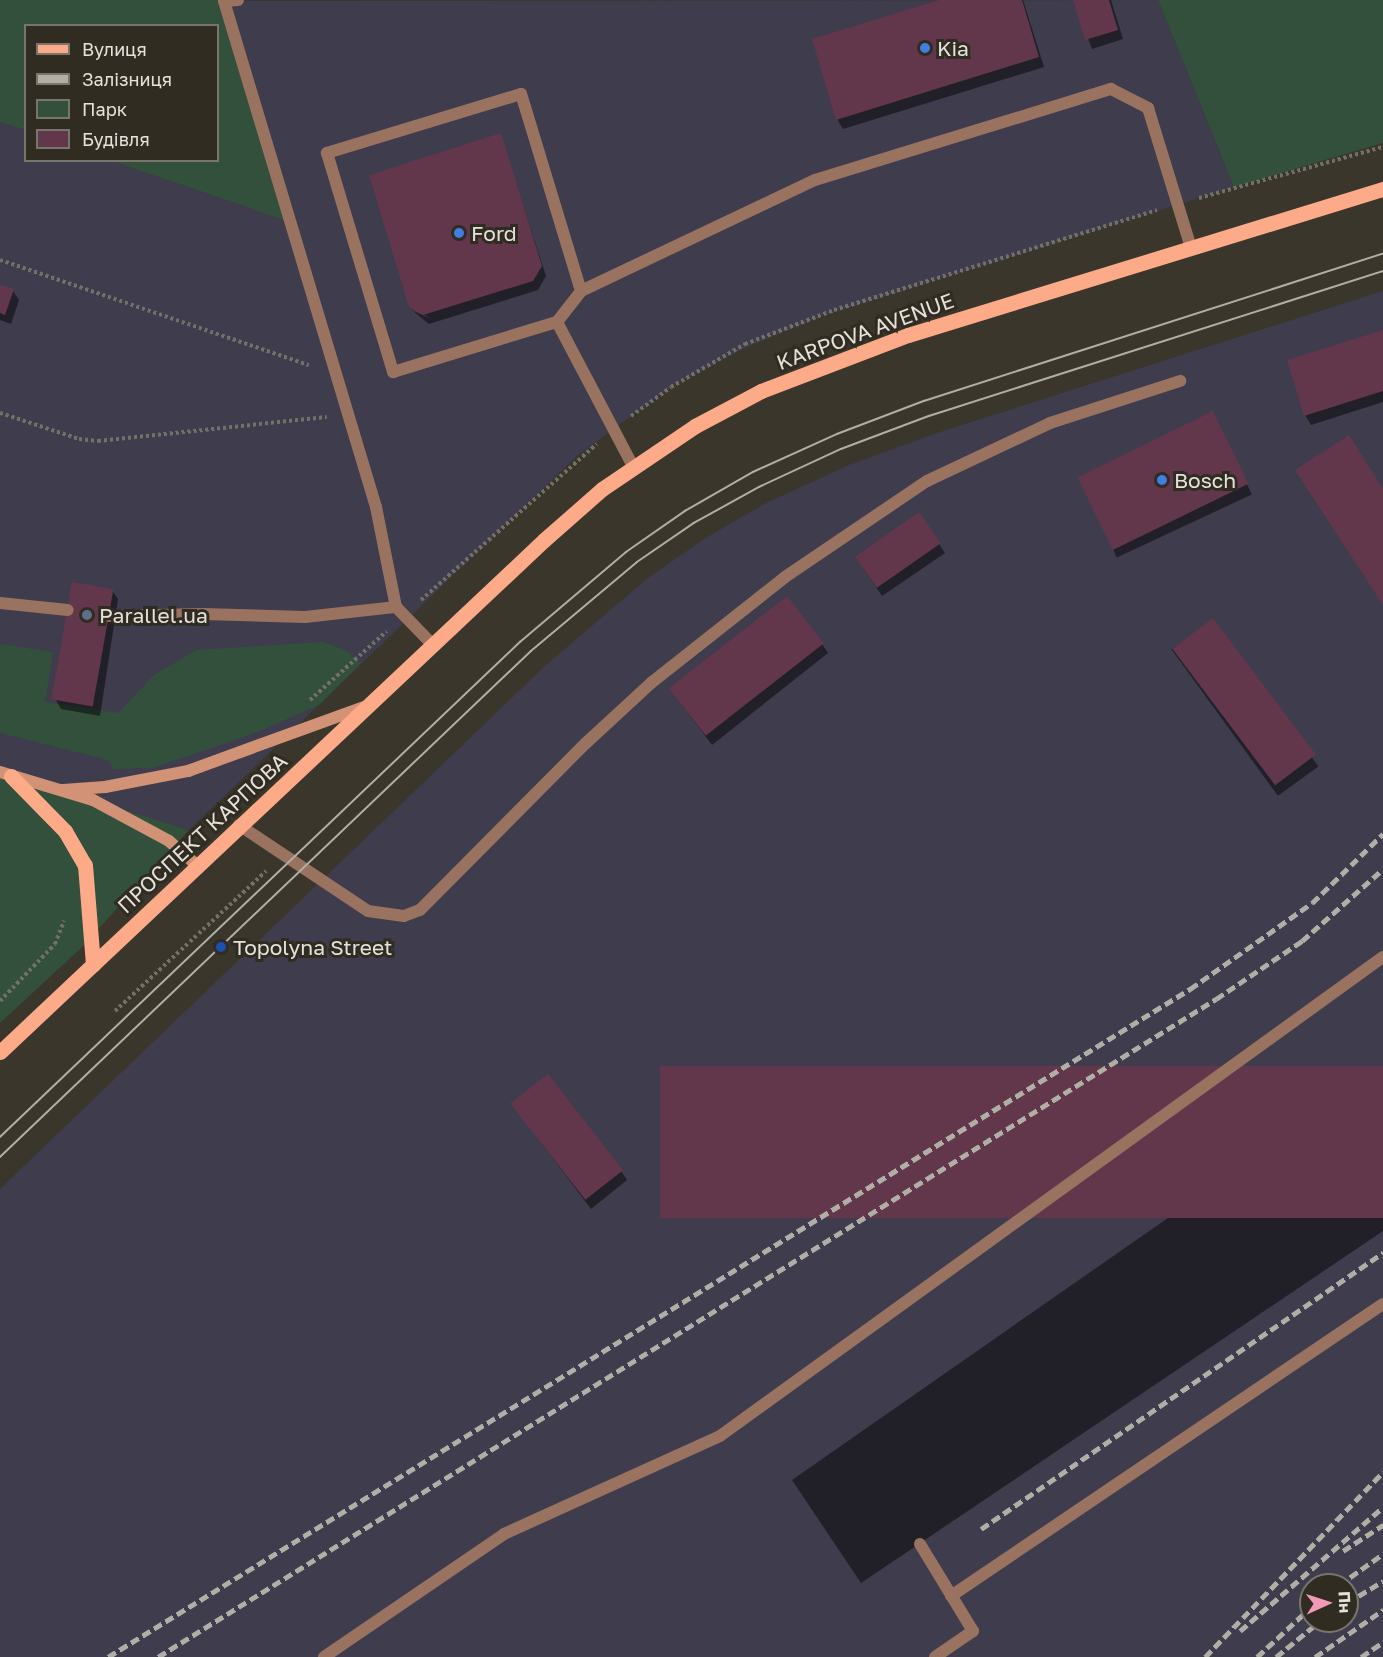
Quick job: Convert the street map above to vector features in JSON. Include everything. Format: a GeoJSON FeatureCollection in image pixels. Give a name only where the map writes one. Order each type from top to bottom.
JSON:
{"type":"FeatureCollection","features":[{"type":"Feature","properties":{"kind":"main road","name":"KARPOVA AVENUE"},"geometry":{"type":"LineString","coordinates":[[432,644],[552,533],[633,466],[695,426],[761,391],[834,361],[1383,189]]}},
{"type":"Feature","properties":{"kind":"main road","name":"ПРОСПЕКТ КАРПОВА"},"geometry":{"type":"LineString","coordinates":[[0,1052],[432,644]]}},
{"type":"Feature","properties":{"kind":"main road"},"geometry":{"type":"LineString","coordinates":[[63,790],[105,787],[188,771],[369,705]]}},
{"type":"Feature","properties":{"kind":"main road"},"geometry":{"type":"LineString","coordinates":[[6,774],[63,790],[140,824],[169,841],[197,865]]}},
{"type":"Feature","properties":{"kind":"main road"},"geometry":{"type":"LineString","coordinates":[[6,774],[69,836],[85,865],[93,965]]}},
{"type":"Feature","properties":{"kind":"lane"},"geometry":{"type":"LineString","coordinates":[[238,0],[224,1],[376,507],[396,607],[432,644]]}},
{"type":"Feature","properties":{"kind":"lane"},"geometry":{"type":"LineString","coordinates":[[581,291],[521,94],[327,153],[393,372],[557,322],[581,291],[815,180],[1111,89],[1148,108],[1191,248]]}},
{"type":"Feature","properties":{"kind":"lane"},"geometry":{"type":"LineString","coordinates":[[557,322],[633,466]]}},
{"type":"Feature","properties":{"kind":"lane"},"geometry":{"type":"LineString","coordinates":[[239,825],[369,911],[404,916],[420,910],[586,742],[651,683],[784,577],[927,481],[1050,423],[1180,381]]}},
{"type":"Feature","properties":{"kind":"lane"},"geometry":{"type":"LineString","coordinates":[[0,603],[68,610]]}},
{"type":"Feature","properties":{"kind":"lane"},"geometry":{"type":"LineString","coordinates":[[109,616],[202,614],[305,617],[396,607]]}},
{"type":"Feature","properties":{"kind":"lane"},"geometry":{"type":"LineString","coordinates":[[324,1657],[504,1534],[720,1436],[1383,957]]}},
{"type":"Feature","properties":{"kind":"lane"},"geometry":{"type":"LineString","coordinates":[[951,1596],[1383,1304]]}},
{"type":"Feature","properties":{"kind":"lane"},"geometry":{"type":"LineString","coordinates":[[920,1544],[973,1631],[935,1657]]}},
{"type":"Feature","properties":{"kind":"path"},"geometry":{"type":"LineString","coordinates":[[0,260],[335,374]]}},
{"type":"Feature","properties":{"kind":"path"},"geometry":{"type":"LineString","coordinates":[[0,413],[79,439],[98,441],[347,414]]}},
{"type":"Feature","properties":{"kind":"path"},"geometry":{"type":"LineString","coordinates":[[115,1011],[285,854]]}},
{"type":"Feature","properties":{"kind":"path"},"geometry":{"type":"LineString","coordinates":[[0,1000],[55,944]]}},
{"type":"Feature","properties":{"kind":"shaded area"},"geometry":{"type":"Polygon","coordinates":[[[1158,0],[1234,187],[822,316],[743,349],[673,386],[578,455],[189,830],[0,771],[0,122],[24,130],[24,162],[115,162],[290,222],[224,1],[1158,0]]]}},
{"type":"Feature","properties":{"kind":"shaded area"},"geometry":{"type":"Polygon","coordinates":[[[1383,291],[1383,1657],[0,1657],[0,1189],[546,665],[648,578],[704,539],[766,503],[849,465],[937,433],[1383,291]]]}},
{"type":"Feature","properties":{"kind":"green space"},"geometry":{"type":"Polygon","coordinates":[[[0,0],[238,0],[225,1],[290,222],[115,162],[219,162],[219,24],[24,24],[24,130],[0,122],[0,0]]]}},
{"type":"Feature","properties":{"kind":"green space"},"geometry":{"type":"Polygon","coordinates":[[[1158,0],[1383,0],[1383,143],[1234,187],[1158,0]]]}},
{"type":"Feature","properties":{"kind":"green space"},"geometry":{"type":"Polygon","coordinates":[[[323,642],[345,650],[361,663],[319,705],[255,733],[153,768],[113,769],[108,760],[0,733],[0,644],[53,652],[45,702],[118,713],[153,676],[196,650],[323,642]]]}},
{"type":"Feature","properties":{"kind":"green space"},"geometry":{"type":"Polygon","coordinates":[[[0,771],[189,830],[80,949],[0,1023],[0,771]]]}},
{"type":"Feature","properties":{"kind":"building"},"geometry":{"type":"Polygon","coordinates":[[[939,0],[1022,0],[1039,57],[836,120],[812,39],[939,0]]]}},
{"type":"Feature","properties":{"kind":"building"},"geometry":{"type":"Polygon","coordinates":[[[1073,0],[1109,0],[1118,30],[1085,40],[1073,0]]]}},
{"type":"Feature","properties":{"kind":"building"},"geometry":{"type":"Polygon","coordinates":[[[501,133],[542,266],[533,281],[423,315],[409,307],[369,175],[501,133]]]}},
{"type":"Feature","properties":{"kind":"building"},"geometry":{"type":"Polygon","coordinates":[[[0,285],[14,289],[5,315],[0,313],[0,285]]]}},
{"type":"Feature","properties":{"kind":"building"},"geometry":{"type":"Polygon","coordinates":[[[1383,330],[1383,391],[1304,416],[1287,360],[1383,330]]]}},
{"type":"Feature","properties":{"kind":"building"},"geometry":{"type":"Polygon","coordinates":[[[1213,411],[1249,484],[1113,550],[1077,477],[1213,411]]]}},
{"type":"Feature","properties":{"kind":"building"},"geometry":{"type":"Polygon","coordinates":[[[1349,435],[1383,489],[1383,605],[1295,470],[1349,435]]]}},
{"type":"Feature","properties":{"kind":"building"},"geometry":{"type":"Polygon","coordinates":[[[919,512],[941,543],[877,588],[855,557],[919,512]]]}},
{"type":"Feature","properties":{"kind":"building"},"geometry":{"type":"Polygon","coordinates":[[[72,582],[113,589],[93,706],[51,699],[72,582]]]}},
{"type":"Feature","properties":{"kind":"building"},"geometry":{"type":"Polygon","coordinates":[[[787,596],[824,643],[706,736],[669,688],[787,596]]]}},
{"type":"Feature","properties":{"kind":"building"},"geometry":{"type":"Polygon","coordinates":[[[1213,618],[1316,755],[1275,785],[1172,649],[1213,618]]]}},
{"type":"Feature","properties":{"kind":"building"},"geometry":{"type":"Polygon","coordinates":[[[660,1066],[1383,1066],[1383,1218],[660,1218],[660,1066]]]}},
{"type":"Feature","properties":{"kind":"building"},"geometry":{"type":"Polygon","coordinates":[[[548,1074],[623,1170],[585,1200],[510,1104],[548,1074]]]}},
{"type":"Feature","properties":{"kind":"tram line"},"geometry":{"type":"LineString","coordinates":[[0,1137],[520,642],[626,552],[685,511],[753,472],[837,434],[924,401],[1383,254]]}},
{"type":"Feature","properties":{"kind":"tram line"},"geometry":{"type":"LineString","coordinates":[[0,1157],[531,651],[637,562],[694,523],[759,487],[841,449],[929,416],[1383,271]]}},
{"type":"Feature","properties":{"kind":"railway"},"geometry":{"type":"LineString","coordinates":[[108,1657],[1190,989],[1312,903],[1383,834]]}},
{"type":"Feature","properties":{"kind":"railway"},"geometry":{"type":"LineString","coordinates":[[158,1657],[1216,999],[1302,941],[1383,869]]}},
{"type":"Feature","properties":{"kind":"railway"},"geometry":{"type":"LineString","coordinates":[[981,1529],[1383,1253]]}},
{"type":"Feature","properties":{"kind":"railway"},"geometry":{"type":"LineString","coordinates":[[1205,1657],[1383,1472]]}},
{"type":"Feature","properties":{"kind":"railway"},"geometry":{"type":"LineString","coordinates":[[1240,1631],[1383,1507]]}},
{"type":"Feature","properties":{"kind":"railway"},"geometry":{"type":"LineString","coordinates":[[1343,1551],[1383,1525]]}},
{"type":"Feature","properties":{"kind":"railway"},"geometry":{"type":"LineString","coordinates":[[1356,1573],[1383,1554]]}},
{"type":"Feature","properties":{"kind":"railway"},"geometry":{"type":"LineString","coordinates":[[1359,1596],[1383,1581]]}},
{"type":"Feature","properties":{"kind":"railway"},"geometry":{"type":"LineString","coordinates":[[1315,1657],[1383,1610]]}},
{"type":"Feature","properties":{"kind":"railway"},"geometry":{"type":"LineString","coordinates":[[1257,1657],[1299,1618]]}},
{"type":"Feature","properties":{"kind":"railway"},"geometry":{"type":"LineString","coordinates":[[1276,1657],[1305,1633]]}},
{"type":"Feature","properties":{"kind":"railway"},"geometry":{"type":"LineString","coordinates":[[1361,1657],[1383,1642]]}},
{"type":"Feature","properties":{"kind":"place","name":"Kia"},"geometry":{"type":"Point","coordinates":[925,48]}},
{"type":"Feature","properties":{"kind":"place","name":"Ford"},"geometry":{"type":"Point","coordinates":[459,233]}},
{"type":"Feature","properties":{"kind":"place","name":"Bosch"},"geometry":{"type":"Point","coordinates":[1162,480]}},
{"type":"Feature","properties":{"kind":"place","name":"Parallel.ua"},"geometry":{"type":"Point","coordinates":[87,615]}},
{"type":"Feature","properties":{"kind":"place","name":"Topolyna Street"},"geometry":{"type":"Point","coordinates":[221,947]}}]}
